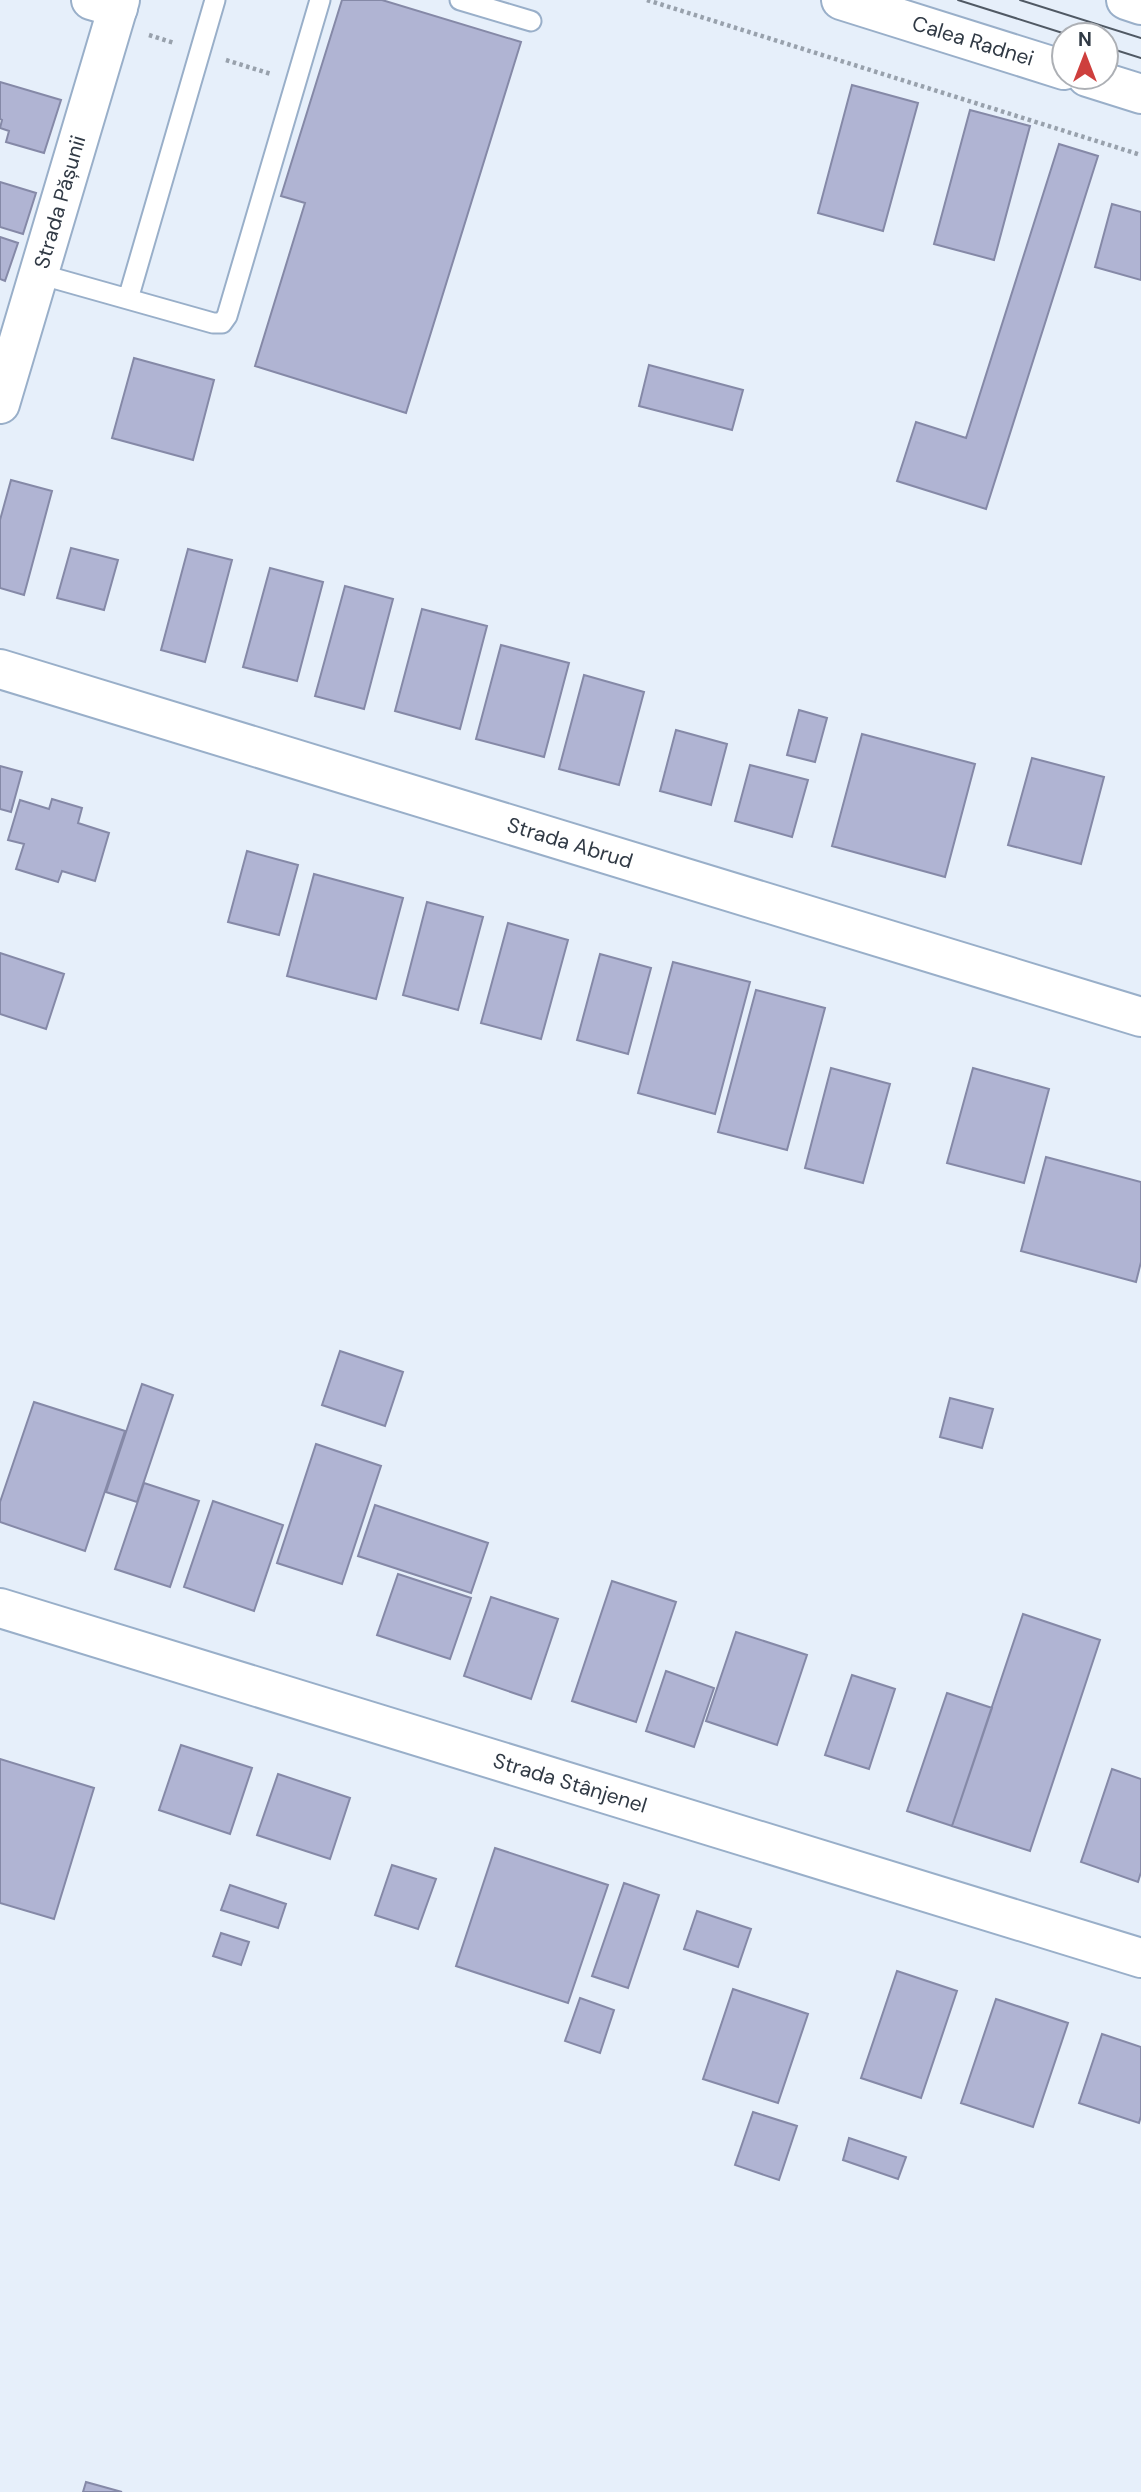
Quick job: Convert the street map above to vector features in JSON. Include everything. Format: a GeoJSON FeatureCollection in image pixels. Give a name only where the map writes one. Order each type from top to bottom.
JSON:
{"type":"FeatureCollection","features":[{"type":"Feature","properties":{"kind":"street","name":"Calea Radnei"},"geometry":{"type":"LineString","coordinates":[[841,0],[1050,66]]}},
{"type":"Feature","properties":{"kind":"street"},"geometry":{"type":"LineString","coordinates":[[1126,0],[1141,5]]}},
{"type":"Feature","properties":{"kind":"street","name":"Strada Pășunii"},"geometry":{"type":"LineString","coordinates":[[0,404],[39,274],[110,3]]}},
{"type":"Feature","properties":{"kind":"street"},"geometry":{"type":"LineString","coordinates":[[1120,87],[1141,94]]}},
{"type":"Feature","properties":{"kind":"street","name":"Strada Abrud"},"geometry":{"type":"LineString","coordinates":[[0,669],[1141,1017]]}},
{"type":"Feature","properties":{"kind":"street","name":"Strada Stânjenel"},"geometry":{"type":"LineString","coordinates":[[0,1608],[1141,1958]]}},
{"type":"Feature","properties":{"kind":"lane"},"geometry":{"type":"LineString","coordinates":[[128,299],[215,0]]}},
{"type":"Feature","properties":{"kind":"lane"},"geometry":{"type":"LineString","coordinates":[[39,274],[213,323],[222,323],[228,316],[320,0]]}},
{"type":"Feature","properties":{"kind":"lane"},"geometry":{"type":"LineString","coordinates":[[460,0],[531,21]]}},
{"type":"Feature","properties":{"kind":"path"},"geometry":{"type":"LineString","coordinates":[[647,0],[1141,155]]}},
{"type":"Feature","properties":{"kind":"building"},"geometry":{"type":"Polygon","coordinates":[[[342,0],[382,0],[521,42],[406,413],[255,366],[305,203],[281,196],[342,0]]]}},
{"type":"Feature","properties":{"kind":"building"},"geometry":{"type":"Polygon","coordinates":[[[0,82],[61,100],[44,153],[6,142],[9,131],[0,128],[0,82]]]}},
{"type":"Feature","properties":{"kind":"building"},"geometry":{"type":"Polygon","coordinates":[[[852,85],[918,103],[883,231],[818,213],[852,85]]]}},
{"type":"Feature","properties":{"kind":"building"},"geometry":{"type":"Polygon","coordinates":[[[970,110],[1030,126],[994,260],[934,244],[970,110]]]}},
{"type":"Feature","properties":{"kind":"building"},"geometry":{"type":"Polygon","coordinates":[[[1059,144],[1098,156],[986,509],[897,481],[916,422],[966,438],[1059,144]]]}},
{"type":"Feature","properties":{"kind":"building"},"geometry":{"type":"Polygon","coordinates":[[[0,182],[36,193],[23,234],[0,227],[0,182]]]}},
{"type":"Feature","properties":{"kind":"building"},"geometry":{"type":"Polygon","coordinates":[[[1112,204],[1141,212],[1141,280],[1095,267],[1112,204]]]}},
{"type":"Feature","properties":{"kind":"building"},"geometry":{"type":"Polygon","coordinates":[[[0,237],[18,243],[5,281],[0,279],[0,237]]]}},
{"type":"Feature","properties":{"kind":"building"},"geometry":{"type":"Polygon","coordinates":[[[134,358],[214,380],[193,460],[112,438],[134,358]]]}},
{"type":"Feature","properties":{"kind":"building"},"geometry":{"type":"Polygon","coordinates":[[[649,365],[743,390],[732,430],[639,406],[649,365]]]}},
{"type":"Feature","properties":{"kind":"building"},"geometry":{"type":"Polygon","coordinates":[[[11,480],[52,491],[24,595],[0,588],[0,520],[11,480]]]}},
{"type":"Feature","properties":{"kind":"building"},"geometry":{"type":"Polygon","coordinates":[[[71,548],[118,560],[104,610],[57,598],[71,548]]]}},
{"type":"Feature","properties":{"kind":"building"},"geometry":{"type":"Polygon","coordinates":[[[188,549],[232,560],[205,662],[161,650],[188,549]]]}},
{"type":"Feature","properties":{"kind":"building"},"geometry":{"type":"Polygon","coordinates":[[[270,568],[323,582],[297,681],[243,667],[270,568]]]}},
{"type":"Feature","properties":{"kind":"building"},"geometry":{"type":"Polygon","coordinates":[[[345,586],[393,599],[364,709],[315,696],[345,586]]]}},
{"type":"Feature","properties":{"kind":"building"},"geometry":{"type":"Polygon","coordinates":[[[422,609],[487,626],[460,729],[395,711],[422,609]]]}},
{"type":"Feature","properties":{"kind":"building"},"geometry":{"type":"Polygon","coordinates":[[[501,645],[569,663],[544,757],[476,739],[501,645]]]}},
{"type":"Feature","properties":{"kind":"building"},"geometry":{"type":"Polygon","coordinates":[[[584,675],[644,692],[619,785],[559,769],[584,675]]]}},
{"type":"Feature","properties":{"kind":"building"},"geometry":{"type":"Polygon","coordinates":[[[799,710],[827,718],[815,762],[787,755],[799,710]]]}},
{"type":"Feature","properties":{"kind":"building"},"geometry":{"type":"Polygon","coordinates":[[[676,730],[727,744],[711,805],[660,791],[676,730]]]}},
{"type":"Feature","properties":{"kind":"building"},"geometry":{"type":"Polygon","coordinates":[[[862,734],[975,764],[945,877],[832,846],[862,734]]]}},
{"type":"Feature","properties":{"kind":"building"},"geometry":{"type":"Polygon","coordinates":[[[1032,758],[1104,777],[1081,864],[1008,845],[1032,758]]]}},
{"type":"Feature","properties":{"kind":"building"},"geometry":{"type":"Polygon","coordinates":[[[750,765],[808,780],[792,837],[735,821],[750,765]]]}},
{"type":"Feature","properties":{"kind":"building"},"geometry":{"type":"Polygon","coordinates":[[[0,766],[22,772],[11,812],[0,809],[0,766]]]}},
{"type":"Feature","properties":{"kind":"building"},"geometry":{"type":"Polygon","coordinates":[[[52,799],[82,808],[78,823],[109,833],[95,881],[62,871],[58,882],[16,869],[24,844],[8,840],[20,800],[49,809],[52,799]]]}},
{"type":"Feature","properties":{"kind":"building"},"geometry":{"type":"Polygon","coordinates":[[[247,851],[298,865],[279,935],[228,922],[247,851]]]}},
{"type":"Feature","properties":{"kind":"building"},"geometry":{"type":"Polygon","coordinates":[[[314,874],[403,898],[376,999],[287,976],[314,874]]]}},
{"type":"Feature","properties":{"kind":"building"},"geometry":{"type":"Polygon","coordinates":[[[427,902],[483,917],[458,1010],[403,995],[427,902]]]}},
{"type":"Feature","properties":{"kind":"building"},"geometry":{"type":"Polygon","coordinates":[[[508,923],[568,940],[541,1039],[481,1023],[508,923]]]}},
{"type":"Feature","properties":{"kind":"building"},"geometry":{"type":"Polygon","coordinates":[[[0,953],[64,974],[46,1029],[0,1014],[0,953]]]}},
{"type":"Feature","properties":{"kind":"building"},"geometry":{"type":"Polygon","coordinates":[[[600,954],[651,968],[628,1054],[577,1040],[600,954]]]}},
{"type":"Feature","properties":{"kind":"building"},"geometry":{"type":"Polygon","coordinates":[[[673,962],[750,982],[715,1114],[638,1093],[673,962]]]}},
{"type":"Feature","properties":{"kind":"building"},"geometry":{"type":"Polygon","coordinates":[[[756,990],[825,1008],[787,1150],[718,1132],[756,990]]]}},
{"type":"Feature","properties":{"kind":"building"},"geometry":{"type":"Polygon","coordinates":[[[831,1068],[890,1084],[863,1183],[805,1168],[831,1068]]]}},
{"type":"Feature","properties":{"kind":"building"},"geometry":{"type":"Polygon","coordinates":[[[973,1068],[1049,1089],[1024,1183],[947,1163],[973,1068]]]}},
{"type":"Feature","properties":{"kind":"building"},"geometry":{"type":"Polygon","coordinates":[[[1046,1157],[1141,1182],[1141,1262],[1136,1282],[1021,1251],[1046,1157]]]}},
{"type":"Feature","properties":{"kind":"building"},"geometry":{"type":"Polygon","coordinates":[[[340,1351],[403,1372],[385,1426],[322,1405],[340,1351]]]}},
{"type":"Feature","properties":{"kind":"building"},"geometry":{"type":"Polygon","coordinates":[[[142,1384],[173,1395],[137,1502],[106,1492],[142,1384]]]}},
{"type":"Feature","properties":{"kind":"building"},"geometry":{"type":"Polygon","coordinates":[[[950,1398],[993,1409],[982,1448],[940,1437],[950,1398]]]}},
{"type":"Feature","properties":{"kind":"building"},"geometry":{"type":"Polygon","coordinates":[[[34,1402],[125,1431],[85,1551],[0,1522],[0,1502],[34,1402]]]}},
{"type":"Feature","properties":{"kind":"building"},"geometry":{"type":"Polygon","coordinates":[[[316,1444],[381,1466],[342,1584],[277,1563],[316,1444]]]}},
{"type":"Feature","properties":{"kind":"building"},"geometry":{"type":"Polygon","coordinates":[[[144,1483],[199,1501],[170,1587],[115,1569],[144,1483]]]}},
{"type":"Feature","properties":{"kind":"building"},"geometry":{"type":"Polygon","coordinates":[[[213,1501],[283,1525],[254,1611],[184,1587],[213,1501]]]}},
{"type":"Feature","properties":{"kind":"building"},"geometry":{"type":"Polygon","coordinates":[[[375,1505],[488,1543],[471,1593],[358,1556],[375,1505]]]}},
{"type":"Feature","properties":{"kind":"building"},"geometry":{"type":"Polygon","coordinates":[[[398,1574],[471,1598],[450,1659],[377,1635],[398,1574]]]}},
{"type":"Feature","properties":{"kind":"building"},"geometry":{"type":"Polygon","coordinates":[[[612,1581],[676,1602],[636,1722],[572,1701],[612,1581]]]}},
{"type":"Feature","properties":{"kind":"building"},"geometry":{"type":"Polygon","coordinates":[[[491,1597],[558,1619],[531,1699],[464,1676],[491,1597]]]}},
{"type":"Feature","properties":{"kind":"building"},"geometry":{"type":"Polygon","coordinates":[[[1023,1614],[1100,1640],[1030,1851],[952,1826],[1023,1614]]]}},
{"type":"Feature","properties":{"kind":"building"},"geometry":{"type":"Polygon","coordinates":[[[736,1632],[807,1655],[777,1745],[706,1721],[736,1632]]]}},
{"type":"Feature","properties":{"kind":"building"},"geometry":{"type":"Polygon","coordinates":[[[666,1671],[714,1688],[694,1747],[646,1731],[666,1671]]]}},
{"type":"Feature","properties":{"kind":"building"},"geometry":{"type":"Polygon","coordinates":[[[852,1675],[895,1689],[869,1769],[825,1755],[852,1675]]]}},
{"type":"Feature","properties":{"kind":"building"},"geometry":{"type":"Polygon","coordinates":[[[947,1693],[992,1708],[952,1826],[907,1811],[947,1693]]]}},
{"type":"Feature","properties":{"kind":"building"},"geometry":{"type":"Polygon","coordinates":[[[181,1745],[252,1768],[230,1834],[159,1810],[181,1745]]]}},
{"type":"Feature","properties":{"kind":"building"},"geometry":{"type":"Polygon","coordinates":[[[0,1759],[94,1788],[54,1919],[0,1903],[0,1759]]]}},
{"type":"Feature","properties":{"kind":"building"},"geometry":{"type":"Polygon","coordinates":[[[1112,1769],[1141,1779],[1141,1872],[1138,1882],[1081,1862],[1112,1769]]]}},
{"type":"Feature","properties":{"kind":"building"},"geometry":{"type":"Polygon","coordinates":[[[278,1774],[350,1798],[330,1859],[257,1835],[278,1774]]]}},
{"type":"Feature","properties":{"kind":"building"},"geometry":{"type":"Polygon","coordinates":[[[495,1848],[608,1885],[568,2003],[456,1966],[495,1848]]]}},
{"type":"Feature","properties":{"kind":"building"},"geometry":{"type":"Polygon","coordinates":[[[392,1865],[436,1879],[418,1929],[375,1915],[392,1865]]]}},
{"type":"Feature","properties":{"kind":"building"},"geometry":{"type":"Polygon","coordinates":[[[624,1883],[659,1895],[628,1988],[592,1976],[624,1883]]]}},
{"type":"Feature","properties":{"kind":"building"},"geometry":{"type":"Polygon","coordinates":[[[230,1885],[286,1904],[278,1928],[221,1910],[230,1885]]]}},
{"type":"Feature","properties":{"kind":"building"},"geometry":{"type":"Polygon","coordinates":[[[697,1911],[751,1929],[738,1967],[684,1949],[697,1911]]]}},
{"type":"Feature","properties":{"kind":"building"},"geometry":{"type":"Polygon","coordinates":[[[221,1933],[249,1942],[241,1965],[213,1956],[221,1933]]]}},
{"type":"Feature","properties":{"kind":"building"},"geometry":{"type":"Polygon","coordinates":[[[897,1971],[957,1991],[921,2098],[861,2078],[897,1971]]]}},
{"type":"Feature","properties":{"kind":"building"},"geometry":{"type":"Polygon","coordinates":[[[733,1989],[808,2014],[778,2103],[703,2079],[733,1989]]]}},
{"type":"Feature","properties":{"kind":"building"},"geometry":{"type":"Polygon","coordinates":[[[580,1998],[614,2010],[600,2053],[565,2041],[580,1998]]]}},
{"type":"Feature","properties":{"kind":"building"},"geometry":{"type":"Polygon","coordinates":[[[996,1999],[1068,2023],[1033,2127],[961,2103],[996,1999]]]}},
{"type":"Feature","properties":{"kind":"building"},"geometry":{"type":"Polygon","coordinates":[[[1102,2034],[1141,2047],[1139,2123],[1079,2103],[1102,2034]]]}},
{"type":"Feature","properties":{"kind":"building"},"geometry":{"type":"Polygon","coordinates":[[[753,2112],[797,2126],[779,2180],[735,2165],[753,2112]]]}},
{"type":"Feature","properties":{"kind":"building"},"geometry":{"type":"Polygon","coordinates":[[[849,2138],[906,2157],[898,2179],[843,2160],[849,2138]]]}},
{"type":"Feature","properties":{"kind":"building"},"geometry":{"type":"Polygon","coordinates":[[[86,2482],[122,2492],[83,2492],[86,2482]]]}},
{"type":"Feature","properties":{"kind":"tram line"},"geometry":{"type":"LineString","coordinates":[[958,0],[1050,29]]}},
{"type":"Feature","properties":{"kind":"tram line"},"geometry":{"type":"LineString","coordinates":[[1020,0],[1141,38]]}},
{"type":"Feature","properties":{"kind":"tram line"},"geometry":{"type":"LineString","coordinates":[[1120,51],[1141,58]]}}]}
